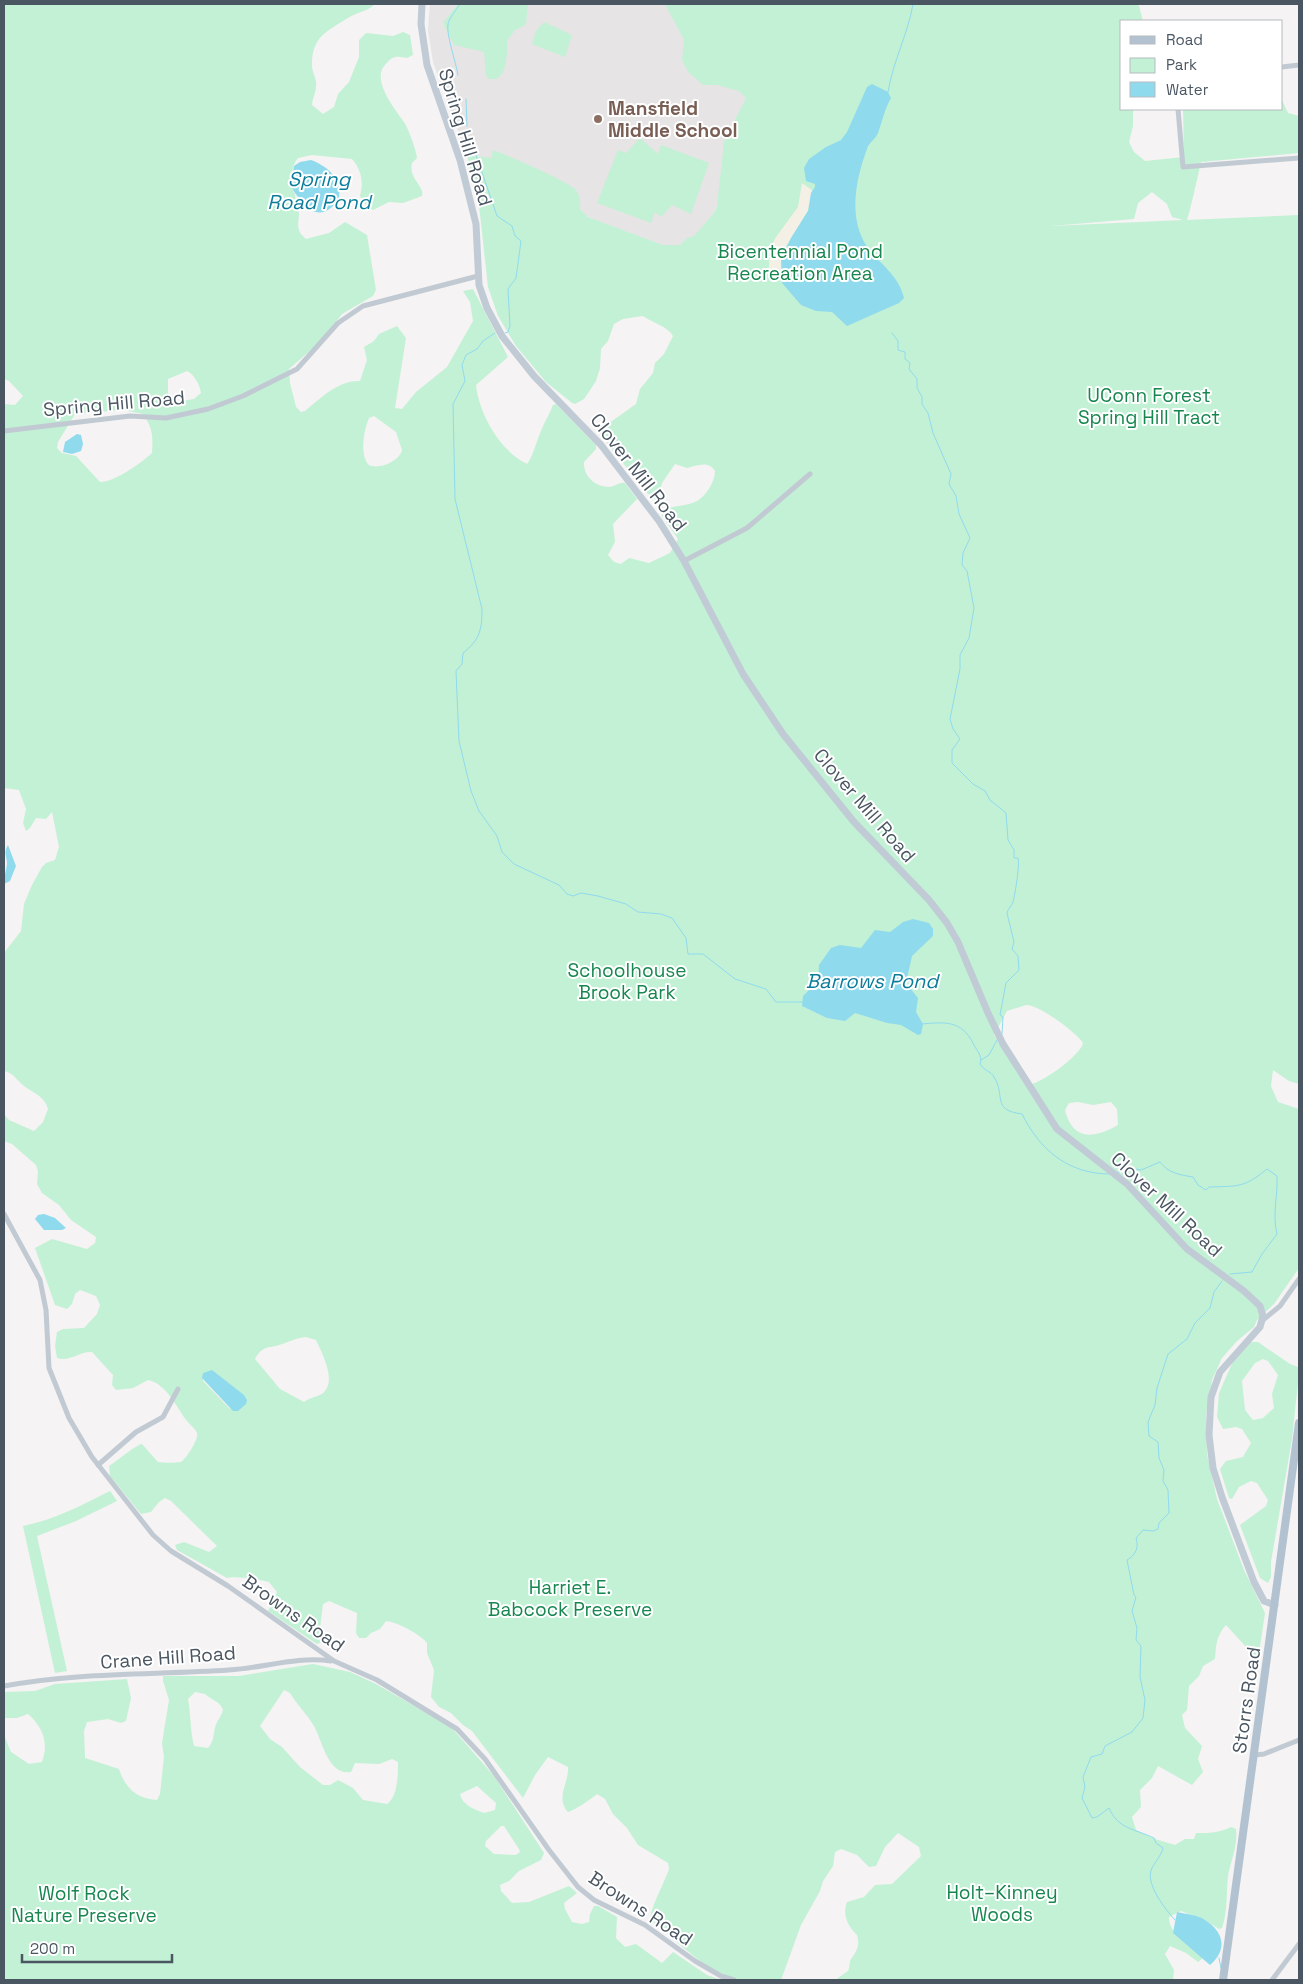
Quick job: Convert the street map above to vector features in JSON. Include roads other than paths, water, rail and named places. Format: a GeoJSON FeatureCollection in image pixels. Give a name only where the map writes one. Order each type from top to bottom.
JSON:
{"type":"FeatureCollection","features":[{"type":"Feature","properties":{"kind":"main road","name":"Storrs Road"},"geometry":{"type":"LineString","coordinates":[[1224,1975],[1299,1423]]}},
{"type":"Feature","properties":{"kind":"street","name":"Spring Hill Road"},"geometry":{"type":"LineString","coordinates":[[4,431],[130,416],[166,418],[208,408],[242,396],[297,369],[338,323],[363,306],[478,276],[476,224],[460,160],[427,65],[421,24],[422,4]]}},
{"type":"Feature","properties":{"kind":"street"},"geometry":{"type":"LineString","coordinates":[[1283,67],[1299,65]]}},
{"type":"Feature","properties":{"kind":"street"},"geometry":{"type":"LineString","coordinates":[[1178,110],[1182,167],[1299,158]]}},
{"type":"Feature","properties":{"kind":"street","name":"Clover Mill Road"},"geometry":{"type":"LineString","coordinates":[[478,276],[487,308],[502,336],[534,376],[601,445],[659,521],[684,561],[739,666],[783,734],[854,822],[929,900],[947,923],[958,942],[1003,1044],[1057,1129],[1127,1184],[1187,1249],[1257,1302],[1261,1310],[1262,1320]]}},
{"type":"Feature","properties":{"kind":"street"},"geometry":{"type":"LineString","coordinates":[[684,561],[747,528],[810,474]]}},
{"type":"Feature","properties":{"kind":"street","name":"Browns Road"},"geometry":{"type":"LineString","coordinates":[[4,1214],[42,1286],[46,1310],[48,1358],[52,1377],[76,1431],[98,1465],[162,1544],[228,1586],[334,1661],[377,1680],[456,1729],[485,1759],[549,1850],[570,1878],[587,1895],[645,1925],[695,1961],[722,1976],[734,1980]]}},
{"type":"Feature","properties":{"kind":"street"},"geometry":{"type":"LineString","coordinates":[[1275,1605],[1264,1601],[1254,1582],[1222,1497],[1214,1468],[1209,1435],[1211,1398],[1220,1372],[1236,1352],[1258,1331],[1262,1320],[1280,1306],[1299,1279]]}},
{"type":"Feature","properties":{"kind":"street"},"geometry":{"type":"LineString","coordinates":[[98,1465],[136,1432],[163,1417],[178,1389]]}},
{"type":"Feature","properties":{"kind":"street","name":"Crane Hill Road"},"geometry":{"type":"LineString","coordinates":[[4,1686],[38,1681],[137,1673],[230,1670],[290,1660],[334,1661]]}},
{"type":"Feature","properties":{"kind":"street"},"geometry":{"type":"LineString","coordinates":[[1255,1755],[1264,1754],[1299,1740]]}},
{"type":"Feature","properties":{"kind":"street"},"geometry":{"type":"LineString","coordinates":[[1272,1980],[1299,1944]]}},
{"type":"Feature","properties":{"kind":"water"},"geometry":{"type":"Polygon","coordinates":[[[872,84],[888,92],[891,98],[878,133],[868,147],[863,160],[857,185],[857,222],[860,234],[866,245],[893,276],[904,298],[899,303],[847,326],[832,312],[816,311],[801,305],[782,283],[781,259],[791,238],[808,211],[811,193],[815,187],[815,184],[806,181],[804,168],[809,159],[826,147],[841,140],[847,132],[867,87],[872,84]]]}},
{"type":"Feature","properties":{"kind":"water","name":"Spring Road Pond"},"geometry":{"type":"Polygon","coordinates":[[[311,160],[329,170],[338,185],[339,199],[326,211],[317,212],[308,208],[292,187],[294,166],[300,162],[311,160]]]}},
{"type":"Feature","properties":{"kind":"water"},"geometry":{"type":"Polygon","coordinates":[[[77,434],[81,435],[83,444],[81,451],[72,454],[63,452],[65,442],[77,434]]]}},
{"type":"Feature","properties":{"kind":"water"},"geometry":{"type":"Polygon","coordinates":[[[8,845],[16,866],[10,881],[4,884],[7,864],[5,852],[8,845]]]}},
{"type":"Feature","properties":{"kind":"water","name":"Barrows Pond"},"geometry":{"type":"Polygon","coordinates":[[[913,919],[929,923],[933,929],[933,936],[912,956],[906,983],[918,998],[916,1012],[923,1024],[921,1034],[918,1035],[901,1025],[887,1023],[855,1013],[845,1021],[827,1018],[802,1006],[803,996],[818,981],[819,965],[831,948],[840,945],[861,948],[875,930],[890,932],[903,922],[913,919]]]}},
{"type":"Feature","properties":{"kind":"water"},"geometry":{"type":"Polygon","coordinates":[[[44,1214],[55,1218],[66,1228],[62,1230],[44,1230],[35,1219],[38,1215],[44,1214]]]}},
{"type":"Feature","properties":{"kind":"water"},"geometry":{"type":"Polygon","coordinates":[[[212,1370],[244,1395],[247,1400],[246,1404],[238,1411],[233,1411],[202,1378],[203,1373],[212,1370]]]}},
{"type":"Feature","properties":{"kind":"water"},"geometry":{"type":"Polygon","coordinates":[[[1177,1912],[1202,1918],[1220,1936],[1221,1947],[1219,1953],[1210,1965],[1173,1933],[1177,1912]]]}},
{"type":"Feature","properties":{"kind":"waterway"},"geometry":{"type":"LineString","coordinates":[[458,75],[450,42],[448,24],[460,4]]}},
{"type":"Feature","properties":{"kind":"waterway"},"geometry":{"type":"LineString","coordinates":[[888,92],[913,4]]}},
{"type":"Feature","properties":{"kind":"waterway"},"geometry":{"type":"LineString","coordinates":[[466,99],[467,126]]}},
{"type":"Feature","properties":{"kind":"waterway"},"geometry":{"type":"LineString","coordinates":[[475,152],[497,216],[512,226],[515,236],[521,241],[516,278],[508,289],[510,326],[508,332],[505,333]]}},
{"type":"Feature","properties":{"kind":"waterway"},"geometry":{"type":"LineString","coordinates":[[495,333],[483,341],[477,349],[466,355],[462,365],[465,381],[453,404],[455,499],[482,609],[479,634],[463,653],[462,664],[456,671],[459,741],[471,791],[479,811],[497,836],[502,852],[514,864],[559,885],[567,894],[573,896],[581,893],[598,896],[626,904],[638,912],[661,914],[672,918],[686,938],[688,954],[703,954],[735,979],[766,989],[776,1002],[803,1002]]}},
{"type":"Feature","properties":{"kind":"waterway"},"geometry":{"type":"LineString","coordinates":[[892,333],[898,341],[898,350],[905,352],[905,359],[910,363],[909,369],[917,379],[917,388],[922,397],[922,404],[928,413],[933,433],[951,474],[949,484],[956,496],[959,514],[970,538],[963,553],[962,565],[967,571],[974,608],[969,638],[960,655],[960,669],[950,719],[953,729],[960,739],[952,750],[952,763],[973,784],[985,791],[990,800],[1006,813],[1008,840],[1014,850],[1014,858],[1018,858],[1014,898],[1007,913],[1014,942],[1012,949],[1018,956],[1019,970],[1006,983],[1000,1015],[1003,1017],[1002,1034]]}},
{"type":"Feature","properties":{"kind":"waterway"},"geometry":{"type":"LineString","coordinates":[[921,1024],[945,1023],[958,1026],[968,1035],[981,1060]]}},
{"type":"Feature","properties":{"kind":"waterway"},"geometry":{"type":"LineString","coordinates":[[997,1040],[989,1055],[981,1060],[980,1064],[994,1077],[1003,1106],[1012,1112],[1022,1114],[1037,1139],[1057,1158],[1068,1165],[1081,1170],[1110,1174]]}},
{"type":"Feature","properties":{"kind":"waterway"},"geometry":{"type":"LineString","coordinates":[[1116,1173],[1130,1168],[1141,1170],[1160,1162],[1171,1171],[1193,1177],[1198,1185],[1206,1190],[1209,1187],[1234,1186],[1246,1183],[1267,1169],[1277,1176],[1275,1220],[1277,1234],[1262,1254],[1252,1272],[1230,1274]]}},
{"type":"Feature","properties":{"kind":"waterway"},"geometry":{"type":"LineString","coordinates":[[1175,1920],[1157,1896],[1151,1881],[1150,1874],[1152,1868],[1163,1848],[1156,1843],[1154,1838],[1122,1824],[1109,1808],[1097,1817],[1092,1818],[1082,1798],[1085,1787],[1083,1777],[1091,1757],[1102,1754],[1105,1746],[1132,1732],[1143,1718],[1145,1700],[1140,1677],[1141,1646],[1136,1640],[1137,1628],[1132,1611],[1136,1597],[1127,1560],[1135,1553],[1137,1548],[1136,1538],[1143,1530],[1153,1531],[1158,1529],[1159,1523],[1169,1513],[1168,1490],[1163,1481],[1164,1470],[1159,1458],[1158,1442],[1149,1436],[1148,1422],[1155,1405],[1157,1388],[1168,1354],[1187,1339],[1195,1323],[1210,1308],[1214,1292],[1222,1281]]}},
{"type":"Feature","properties":{"kind":"waterway"},"geometry":{"type":"LineString","coordinates":[[1219,1958],[1221,1968]]}},
{"type":"Feature","properties":{"kind":"place","name":"Mansfield Middle School"},"geometry":{"type":"Point","coordinates":[598,119]}},
{"type":"Feature","properties":{"kind":"park label","name":"Bicentennial Pond Recreation Area"},"geometry":{"type":"Point","coordinates":[800,262]}},
{"type":"Feature","properties":{"kind":"park label","name":"UConn Forest Spring Hill Tract"},"geometry":{"type":"Point","coordinates":[1149,406]}},
{"type":"Feature","properties":{"kind":"park label","name":"Schoolhouse Brook Park"},"geometry":{"type":"Point","coordinates":[627,981]}},
{"type":"Feature","properties":{"kind":"park label","name":"Harriet E. Babcock Preserve"},"geometry":{"type":"Point","coordinates":[570,1598]}},
{"type":"Feature","properties":{"kind":"park label","name":"Holt–Kinney Woods"},"geometry":{"type":"Point","coordinates":[1002,1903]}},
{"type":"Feature","properties":{"kind":"park label","name":"Wolf Rock Nature Preserve"},"geometry":{"type":"Point","coordinates":[84,1904]}}]}
